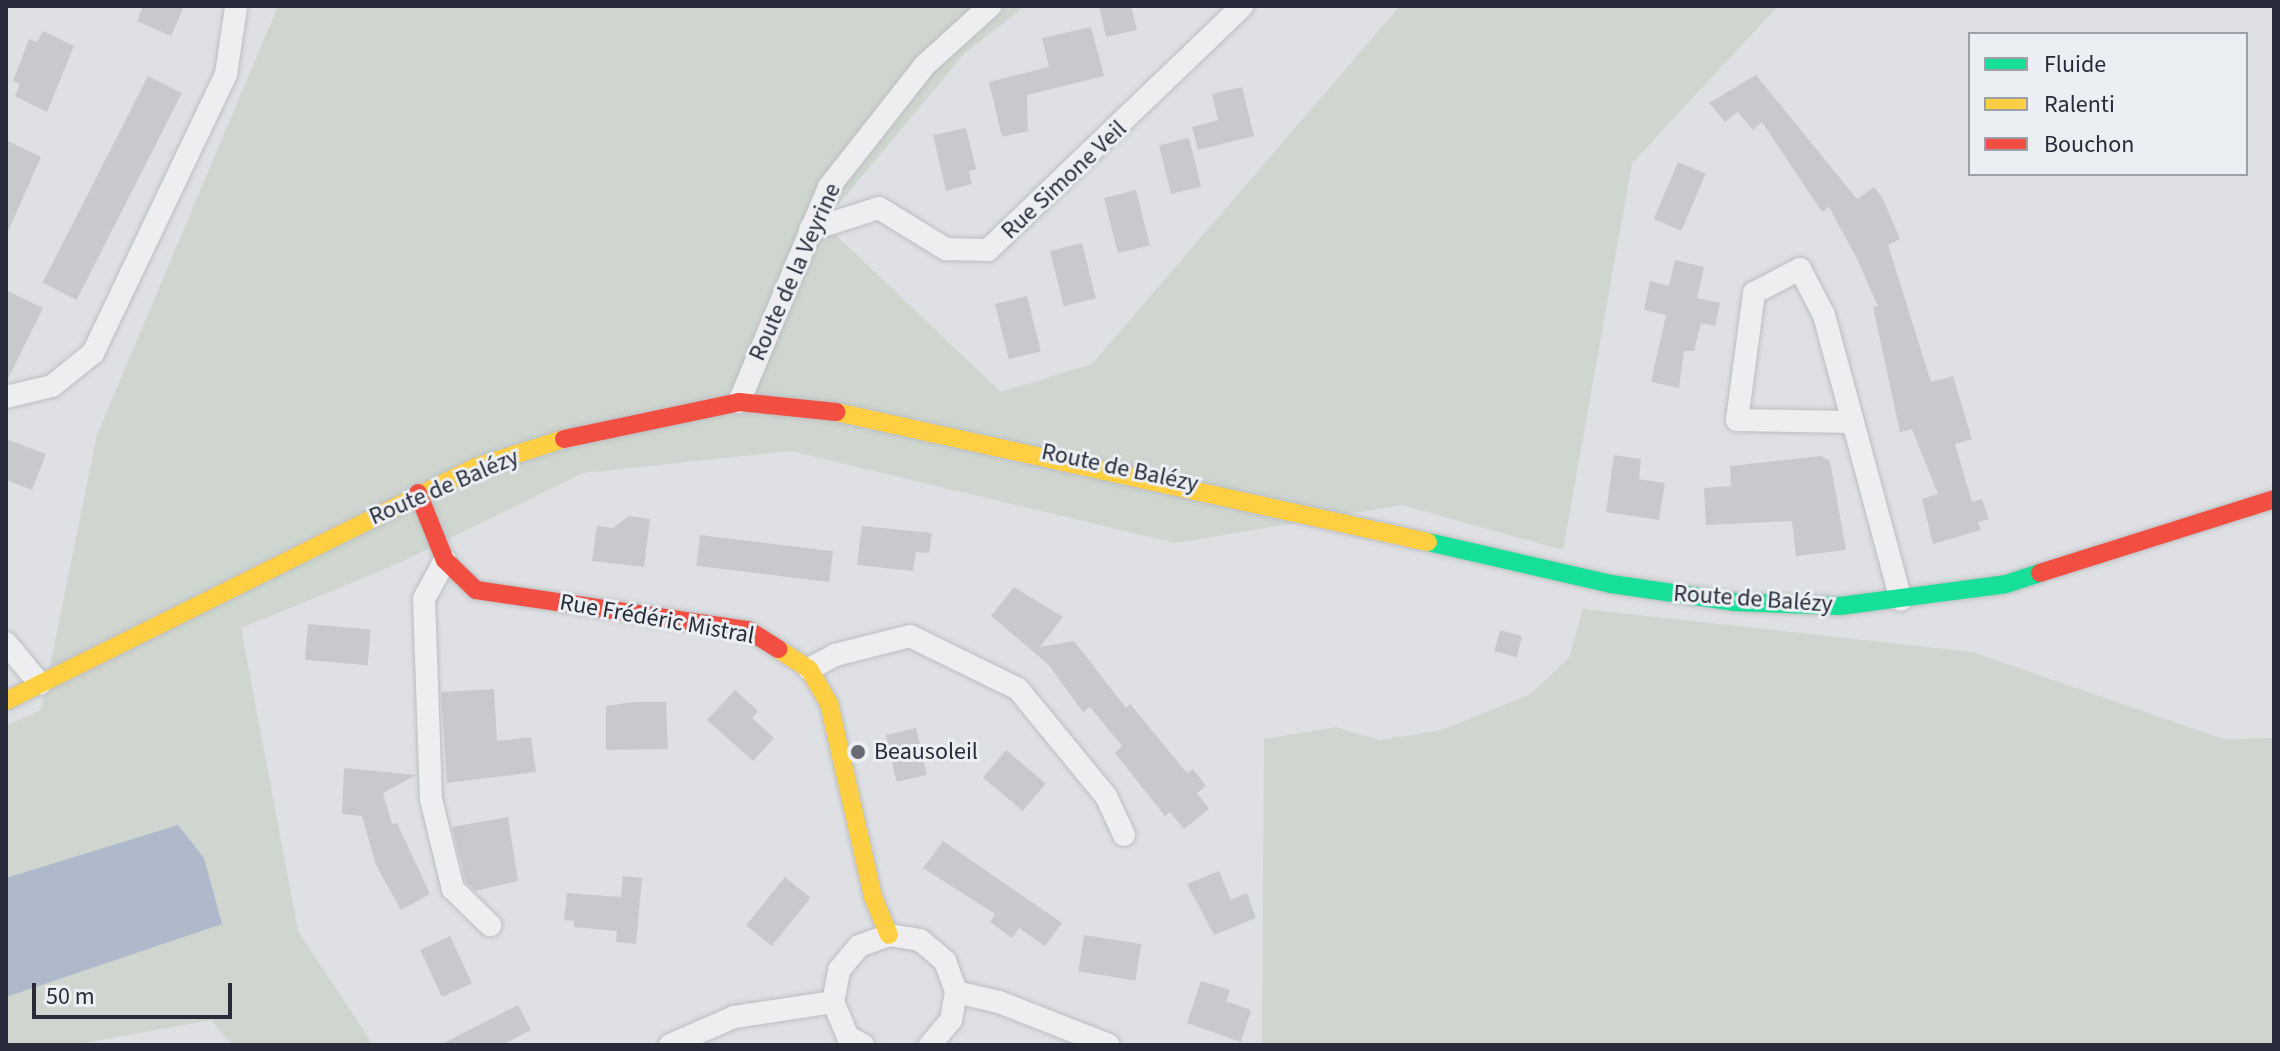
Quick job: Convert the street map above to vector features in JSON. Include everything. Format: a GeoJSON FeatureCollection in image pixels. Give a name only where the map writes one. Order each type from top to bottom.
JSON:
{"type":"FeatureCollection","features":[{"type":"Feature","properties":{"kind":"main road","name":"Route de Balézy"},"geometry":{"type":"LineString","coordinates":[[6,701],[418,493],[565,439],[739,402],[871,415],[1611,584],[1734,602],[1840,606],[2006,584],[2274,499]]}},
{"type":"Feature","properties":{"kind":"main road","name":"Rue Frédéric Mistral"},"geometry":{"type":"LineString","coordinates":[[418,493],[445,560],[476,590],[748,630],[809,669],[829,703],[873,897],[889,935]]}},
{"type":"Feature","properties":{"kind":"street","name":"Route de la Veyrine"},"geometry":{"type":"LineString","coordinates":[[739,402],[829,187],[925,65],[990,6]]}},
{"type":"Feature","properties":{"kind":"street","name":"Rue Simone Veil"},"geometry":{"type":"LineString","coordinates":[[810,230],[879,208],[946,249],[988,250],[1242,6]]}},
{"type":"Feature","properties":{"kind":"street"},"geometry":{"type":"LineString","coordinates":[[6,397],[52,386],[93,353],[226,74],[236,8]]}},
{"type":"Feature","properties":{"kind":"street"},"geometry":{"type":"LineString","coordinates":[[1853,422],[1737,420],[1754,293],[1800,269],[1824,315],[1853,422],[1901,600]]}},
{"type":"Feature","properties":{"kind":"street"},"geometry":{"type":"LineString","coordinates":[[445,560],[424,599],[431,799],[453,889],[490,925]]}},
{"type":"Feature","properties":{"kind":"street"},"geometry":{"type":"LineString","coordinates":[[809,669],[835,655],[910,636],[1018,689],[1106,796],[1124,835]]}},
{"type":"Feature","properties":{"kind":"street"},"geometry":{"type":"LineString","coordinates":[[6,643],[40,684]]}},
{"type":"Feature","properties":{"kind":"street"},"geometry":{"type":"LineString","coordinates":[[863,1045],[848,1037],[833,1002],[839,970],[859,946],[889,935],[929,947],[945,961],[956,992],[951,1020],[930,1045]]}},
{"type":"Feature","properties":{"kind":"street"},"geometry":{"type":"LineString","coordinates":[[956,992],[999,1002],[1109,1045]]}},
{"type":"Feature","properties":{"kind":"street"},"geometry":{"type":"LineString","coordinates":[[670,1045],[734,1017],[833,1002]]}},
{"type":"Feature","properties":{"kind":"shaded area"},"geometry":{"type":"Polygon","coordinates":[[[278,6],[1025,6],[964,54],[823,223],[1001,392],[1092,364],[1400,6],[1778,6],[1632,163],[1563,550],[1402,505],[1175,543],[791,451],[583,473],[397,564],[241,628],[298,931],[373,1045],[232,1045],[211,1020],[73,1045],[6,1045],[6,726],[41,710],[97,435],[278,6]]]}},
{"type":"Feature","properties":{"kind":"shaded area"},"geometry":{"type":"Polygon","coordinates":[[[1583,609],[1972,652],[2223,739],[2274,738],[2274,1045],[1262,1045],[1264,739],[1336,727],[1379,740],[1442,730],[1529,695],[1569,658],[1583,609]]]}},
{"type":"Feature","properties":{"kind":"water"},"geometry":{"type":"Polygon","coordinates":[[[178,825],[204,858],[222,924],[6,997],[6,878],[178,825]]]}},
{"type":"Feature","properties":{"kind":"building"},"geometry":{"type":"Polygon","coordinates":[[[143,6],[184,6],[171,36],[137,21],[143,6]]]}},
{"type":"Feature","properties":{"kind":"building"},"geometry":{"type":"Polygon","coordinates":[[[1099,6],[1131,6],[1137,30],[1106,37],[1099,6]]]}},
{"type":"Feature","properties":{"kind":"building"},"geometry":{"type":"Polygon","coordinates":[[[1091,27],[1104,76],[1027,95],[1028,131],[1002,137],[989,82],[1049,67],[1042,38],[1091,27]]]}},
{"type":"Feature","properties":{"kind":"building"},"geometry":{"type":"Polygon","coordinates":[[[43,31],[74,46],[47,112],[15,96],[20,84],[13,81],[29,39],[37,42],[43,31]]]}},
{"type":"Feature","properties":{"kind":"building"},"geometry":{"type":"Polygon","coordinates":[[[1756,75],[1857,199],[1874,187],[1882,197],[1900,239],[1888,245],[1931,382],[1953,376],[1972,439],[1955,444],[1972,502],[1982,499],[1989,519],[1978,522],[1981,530],[1933,544],[1922,499],[1938,494],[1912,429],[1900,432],[1873,307],[1878,306],[1857,259],[1829,207],[1822,212],[1762,122],[1753,130],[1738,112],[1725,122],[1709,103],[1756,75]]]}},
{"type":"Feature","properties":{"kind":"building"},"geometry":{"type":"Polygon","coordinates":[[[148,76],[182,93],[77,300],[43,283],[148,76]]]}},
{"type":"Feature","properties":{"kind":"building"},"geometry":{"type":"Polygon","coordinates":[[[1242,87],[1254,136],[1198,150],[1192,127],[1218,120],[1212,94],[1242,87]]]}},
{"type":"Feature","properties":{"kind":"building"},"geometry":{"type":"Polygon","coordinates":[[[966,128],[976,169],[969,171],[972,184],[946,191],[933,135],[966,128]]]}},
{"type":"Feature","properties":{"kind":"building"},"geometry":{"type":"Polygon","coordinates":[[[1189,138],[1201,187],[1171,194],[1159,145],[1189,138]]]}},
{"type":"Feature","properties":{"kind":"building"},"geometry":{"type":"Polygon","coordinates":[[[6,140],[41,157],[6,236],[6,140]]]}},
{"type":"Feature","properties":{"kind":"building"},"geometry":{"type":"Polygon","coordinates":[[[1678,162],[1706,174],[1681,231],[1654,219],[1678,162]]]}},
{"type":"Feature","properties":{"kind":"building"},"geometry":{"type":"Polygon","coordinates":[[[1136,190],[1150,245],[1118,253],[1104,198],[1136,190]]]}},
{"type":"Feature","properties":{"kind":"building"},"geometry":{"type":"Polygon","coordinates":[[[1082,243],[1096,298],[1064,306],[1050,251],[1082,243]]]}},
{"type":"Feature","properties":{"kind":"building"},"geometry":{"type":"Polygon","coordinates":[[[1675,260],[1704,267],[1697,298],[1720,303],[1715,326],[1701,323],[1694,351],[1684,351],[1679,388],[1651,382],[1666,315],[1644,310],[1650,281],[1669,286],[1675,260]]]}},
{"type":"Feature","properties":{"kind":"building"},"geometry":{"type":"Polygon","coordinates":[[[6,290],[43,308],[6,383],[6,290]]]}},
{"type":"Feature","properties":{"kind":"building"},"geometry":{"type":"Polygon","coordinates":[[[1027,296],[1041,351],[1009,359],[995,304],[1027,296]]]}},
{"type":"Feature","properties":{"kind":"building"},"geometry":{"type":"Polygon","coordinates":[[[6,439],[46,454],[32,490],[6,480],[6,439]]]}},
{"type":"Feature","properties":{"kind":"building"},"geometry":{"type":"Polygon","coordinates":[[[1614,455],[1641,459],[1639,479],[1665,483],[1659,520],[1606,512],[1614,455]]]}},
{"type":"Feature","properties":{"kind":"building"},"geometry":{"type":"Polygon","coordinates":[[[1821,456],[1830,461],[1846,550],[1796,556],[1792,521],[1706,525],[1704,488],[1731,486],[1730,466],[1821,456]]]}},
{"type":"Feature","properties":{"kind":"building"},"geometry":{"type":"Polygon","coordinates":[[[629,516],[650,519],[644,567],[592,561],[597,526],[613,528],[629,516]]]}},
{"type":"Feature","properties":{"kind":"building"},"geometry":{"type":"Polygon","coordinates":[[[862,526],[932,533],[929,553],[916,552],[913,571],[857,565],[862,526]]]}},
{"type":"Feature","properties":{"kind":"building"},"geometry":{"type":"Polygon","coordinates":[[[700,535],[833,551],[829,582],[696,566],[700,535]]]}},
{"type":"Feature","properties":{"kind":"building"},"geometry":{"type":"Polygon","coordinates":[[[1014,587],[1063,617],[1040,647],[1074,641],[1126,708],[1130,704],[1187,773],[1193,769],[1206,786],[1197,793],[1209,809],[1184,829],[1170,812],[1165,816],[1115,753],[1122,746],[1090,707],[1083,712],[1048,664],[991,616],[1014,587]]]}},
{"type":"Feature","properties":{"kind":"building"},"geometry":{"type":"Polygon","coordinates":[[[308,624],[371,629],[368,665],[305,660],[308,624]]]}},
{"type":"Feature","properties":{"kind":"building"},"geometry":{"type":"Polygon","coordinates":[[[1500,630],[1522,636],[1517,657],[1494,651],[1500,630]]]}},
{"type":"Feature","properties":{"kind":"building"},"geometry":{"type":"Polygon","coordinates":[[[494,689],[497,741],[531,737],[536,772],[447,783],[441,692],[494,689]]]}},
{"type":"Feature","properties":{"kind":"building"},"geometry":{"type":"Polygon","coordinates":[[[735,690],[758,711],[752,718],[774,738],[753,761],[707,720],[735,690]]]}},
{"type":"Feature","properties":{"kind":"building"},"geometry":{"type":"Polygon","coordinates":[[[666,702],[668,749],[606,750],[606,706],[666,702]]]}},
{"type":"Feature","properties":{"kind":"building"},"geometry":{"type":"Polygon","coordinates":[[[916,728],[927,775],[897,782],[886,735],[916,728]]]}},
{"type":"Feature","properties":{"kind":"building"},"geometry":{"type":"Polygon","coordinates":[[[1006,750],[1046,783],[1023,811],[983,778],[1006,750]]]}},
{"type":"Feature","properties":{"kind":"building"},"geometry":{"type":"Polygon","coordinates":[[[344,768],[416,775],[383,793],[392,824],[397,823],[430,894],[401,910],[376,865],[362,816],[342,814],[344,768]]]}},
{"type":"Feature","properties":{"kind":"building"},"geometry":{"type":"Polygon","coordinates":[[[508,817],[518,881],[475,891],[466,882],[452,827],[508,817]]]}},
{"type":"Feature","properties":{"kind":"building"},"geometry":{"type":"Polygon","coordinates":[[[943,841],[1062,923],[1045,946],[1019,928],[1012,938],[990,922],[995,914],[923,868],[943,841]]]}},
{"type":"Feature","properties":{"kind":"building"},"geometry":{"type":"Polygon","coordinates":[[[1219,871],[1231,900],[1247,893],[1256,918],[1214,935],[1187,884],[1219,871]]]}},
{"type":"Feature","properties":{"kind":"building"},"geometry":{"type":"Polygon","coordinates":[[[623,876],[642,878],[636,944],[616,942],[617,931],[574,927],[574,921],[564,920],[567,893],[621,897],[623,876]]]}},
{"type":"Feature","properties":{"kind":"building"},"geometry":{"type":"Polygon","coordinates":[[[785,877],[811,898],[772,946],[746,925],[785,877]]]}},
{"type":"Feature","properties":{"kind":"building"},"geometry":{"type":"Polygon","coordinates":[[[1084,935],[1141,944],[1135,981],[1078,972],[1084,935]]]}},
{"type":"Feature","properties":{"kind":"building"},"geometry":{"type":"Polygon","coordinates":[[[450,936],[472,983],[442,997],[420,950],[450,936]]]}},
{"type":"Feature","properties":{"kind":"building"},"geometry":{"type":"Polygon","coordinates":[[[1201,981],[1230,990],[1226,1001],[1251,1010],[1241,1042],[1187,1023],[1201,981]]]}},
{"type":"Feature","properties":{"kind":"building"},"geometry":{"type":"Polygon","coordinates":[[[518,1005],[531,1030],[502,1045],[440,1045],[518,1005]]]}},
{"type":"Feature","properties":{"kind":"traffic: fast"},"geometry":{"type":"LineString","coordinates":[[1428,542],[1611,584],[1734,602],[1840,606],[2006,584],[2040,573]]}},
{"type":"Feature","properties":{"kind":"traffic: slow"},"geometry":{"type":"LineString","coordinates":[[836,412],[1428,542]]}},
{"type":"Feature","properties":{"kind":"traffic: slow"},"geometry":{"type":"LineString","coordinates":[[6,701],[476,467],[564,439]]}},
{"type":"Feature","properties":{"kind":"traffic: slow"},"geometry":{"type":"LineString","coordinates":[[778,649],[809,669],[829,703],[873,897],[889,935]]}},
{"type":"Feature","properties":{"kind":"traffic: jam"},"geometry":{"type":"LineString","coordinates":[[564,439],[739,402],[836,412]]}},
{"type":"Feature","properties":{"kind":"traffic: jam"},"geometry":{"type":"LineString","coordinates":[[418,493],[445,560],[476,590],[748,630],[778,649]]}},
{"type":"Feature","properties":{"kind":"traffic: jam"},"geometry":{"type":"LineString","coordinates":[[2040,573],[2274,499]]}},
{"type":"Feature","properties":{"kind":"place","name":"Beausoleil"},"geometry":{"type":"Point","coordinates":[858,752]}}]}
